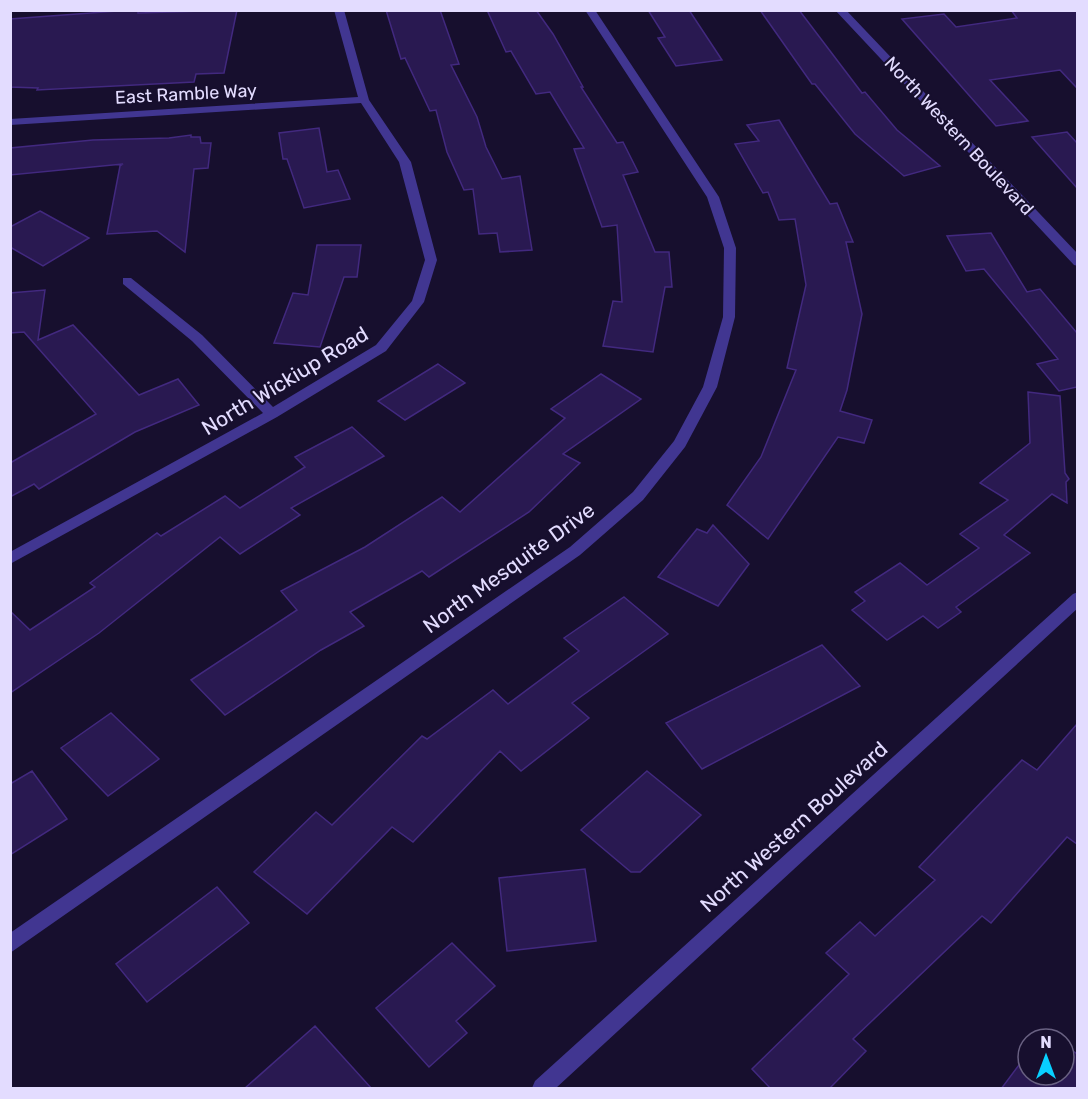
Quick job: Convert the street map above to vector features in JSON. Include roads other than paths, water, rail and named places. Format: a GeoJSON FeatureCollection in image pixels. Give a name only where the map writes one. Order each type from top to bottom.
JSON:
{"type":"FeatureCollection","features":[{"type":"Feature","properties":{"kind":"street","name":"North Wickiup Road"},"geometry":{"type":"LineString","coordinates":[[10,559],[272,414],[381,348],[418,302],[431,260],[405,162],[364,100],[339,10]]}},
{"type":"Feature","properties":{"kind":"street","name":"North Mesquite Drive"},"geometry":{"type":"LineString","coordinates":[[10,944],[575,551],[638,496],[680,444],[710,387],[729,316],[730,248],[713,197],[590,10]]}},
{"type":"Feature","properties":{"kind":"street","name":"North Western Boulevard"},"geometry":{"type":"LineString","coordinates":[[840,10],[1077,262]]}},
{"type":"Feature","properties":{"kind":"street","name":"East Ramble Way"},"geometry":{"type":"LineString","coordinates":[[10,122],[364,100]]}},
{"type":"Feature","properties":{"kind":"street"},"geometry":{"type":"LineString","coordinates":[[127,281],[197,339],[272,414]]}},
{"type":"Feature","properties":{"kind":"street","name":"North Western Boulevard"},"geometry":{"type":"LineString","coordinates":[[542,1089],[1077,598]]}}]}
